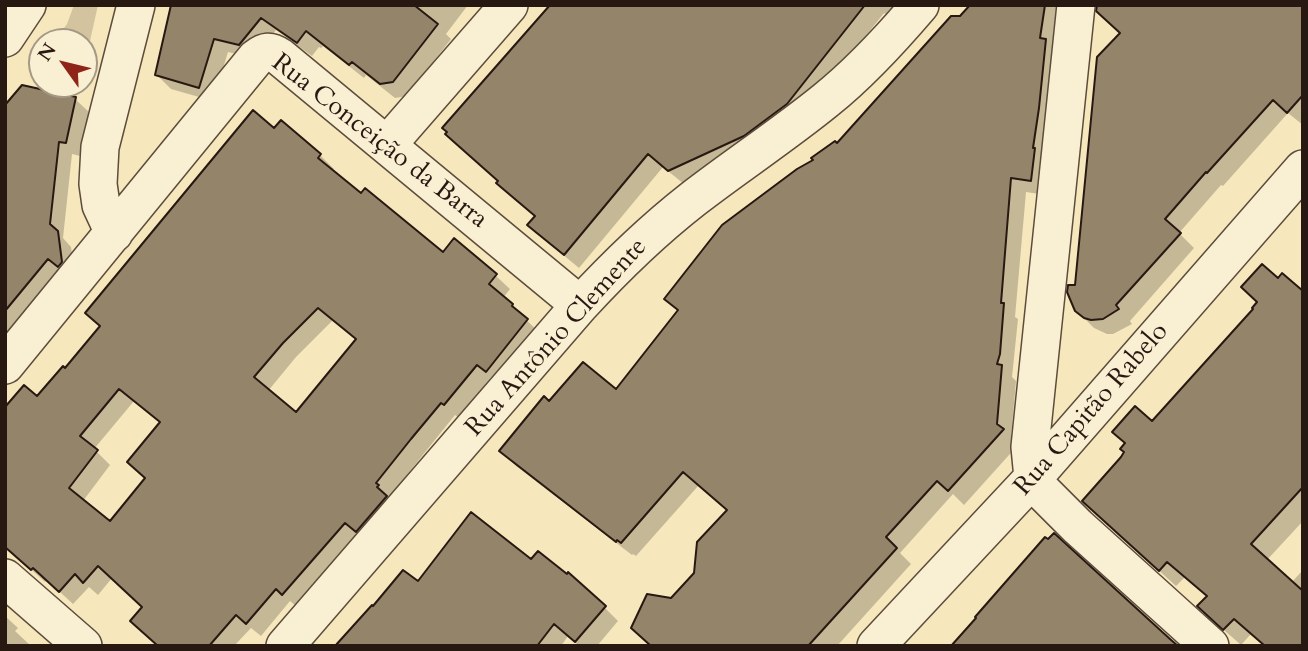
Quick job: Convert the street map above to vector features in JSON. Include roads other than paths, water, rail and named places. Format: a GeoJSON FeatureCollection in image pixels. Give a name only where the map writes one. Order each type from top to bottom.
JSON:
{"type":"FeatureCollection","features":[{"type":"Feature","properties":{"kind":"street"},"geometry":{"type":"LineString","coordinates":[[5,38],[27,5]]}},
{"type":"Feature","properties":{"kind":"street"},"geometry":{"type":"LineString","coordinates":[[114,233],[101,205],[98,184],[100,147],[135,5]]}},
{"type":"Feature","properties":{"kind":"street"},"geometry":{"type":"LineString","coordinates":[[387,145],[509,5]]}},
{"type":"Feature","properties":{"kind":"street","name":"Rua Antônio Clemente"},"geometry":{"type":"LineString","coordinates":[[285,646],[613,270],[693,199],[827,99],[875,57],[920,5]]}},
{"type":"Feature","properties":{"kind":"street"},"geometry":{"type":"LineString","coordinates":[[1076,5],[1030,447],[1032,478],[1077,526],[1210,646]]}},
{"type":"Feature","properties":{"kind":"street","name":"Rua Conceição da Barra"},"geometry":{"type":"LineString","coordinates":[[5,365],[256,58],[264,52],[272,52],[280,57],[580,305]]}},
{"type":"Feature","properties":{"kind":"street","name":"Rua Capitão Rabelo"},"geometry":{"type":"LineString","coordinates":[[876,646],[1032,478],[1303,169]]}},
{"type":"Feature","properties":{"kind":"street"},"geometry":{"type":"LineString","coordinates":[[5,578],[83,646]]}}]}
